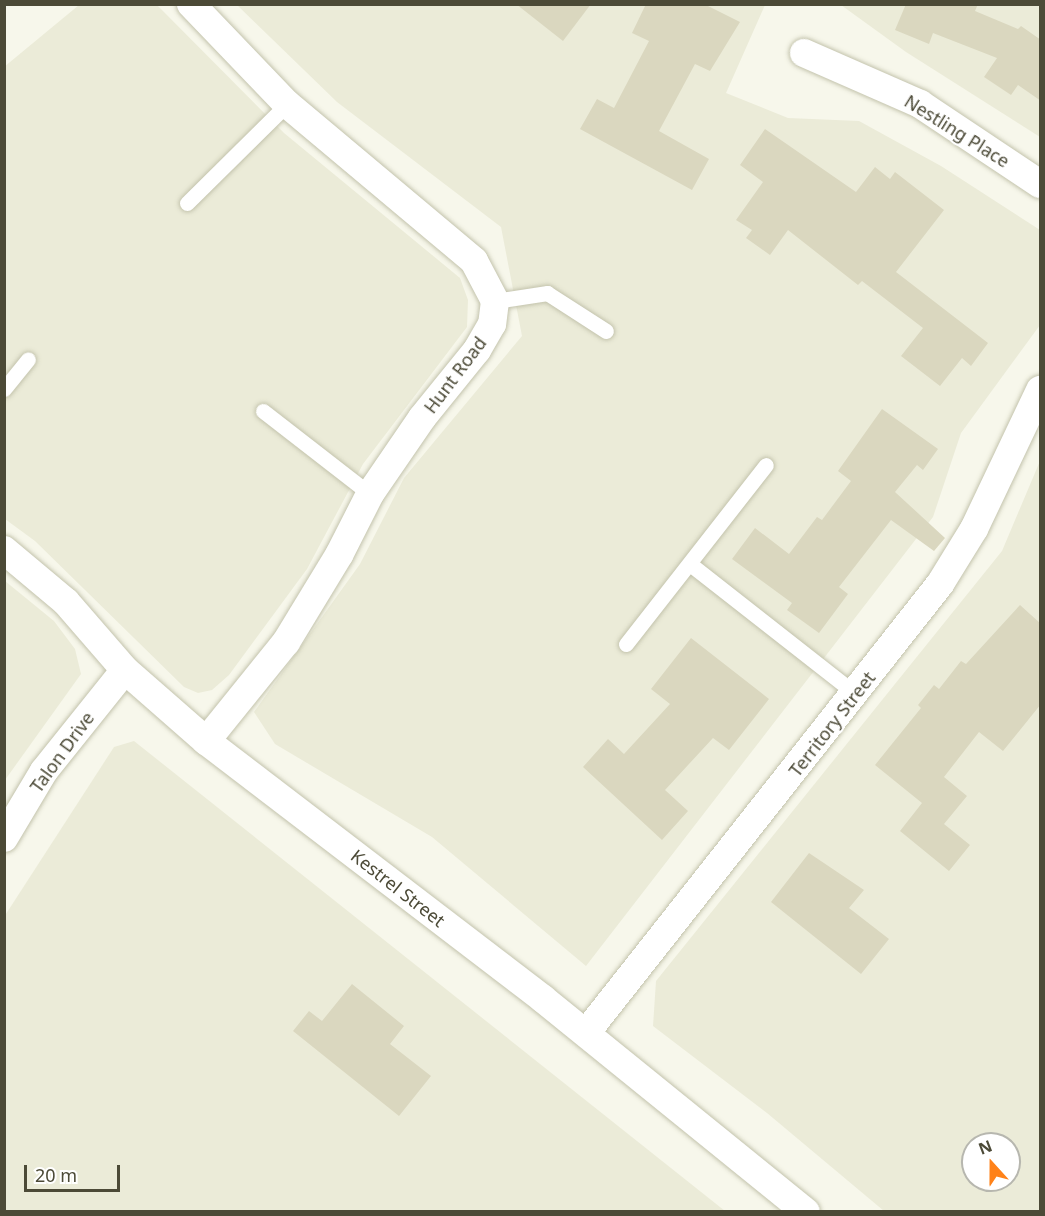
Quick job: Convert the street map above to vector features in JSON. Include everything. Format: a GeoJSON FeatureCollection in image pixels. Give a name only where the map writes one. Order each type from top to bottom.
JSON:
{"type":"FeatureCollection","features":[{"type":"Feature","properties":{"kind":"street"},"geometry":{"type":"LineString","coordinates":[[190,4],[286,104],[474,261],[495,302]]}},
{"type":"Feature","properties":{"kind":"street","name":"Nestling Place"},"geometry":{"type":"LineString","coordinates":[[804,53],[920,104],[1041,184]]}},
{"type":"Feature","properties":{"kind":"street","name":"Hunt Road"},"geometry":{"type":"LineString","coordinates":[[206,741],[286,642],[339,555],[370,494],[422,418],[477,350],[492,324],[495,302]]}},
{"type":"Feature","properties":{"kind":"street","name":"Territory Street"},"geometry":{"type":"LineString","coordinates":[[586,1034],[856,694],[940,584],[974,529],[1041,390]]}},
{"type":"Feature","properties":{"kind":"street","name":"Kestrel Street"},"geometry":{"type":"LineString","coordinates":[[4,550],[66,602],[125,670],[206,741],[586,1034],[806,1212]]}},
{"type":"Feature","properties":{"kind":"street","name":"Talon Drive"},"geometry":{"type":"LineString","coordinates":[[4,838],[44,771],[125,670]]}},
{"type":"Feature","properties":{"kind":"lane"},"geometry":{"type":"LineString","coordinates":[[187,204],[286,104]]}},
{"type":"Feature","properties":{"kind":"lane"},"geometry":{"type":"LineString","coordinates":[[495,302],[547,293],[606,331]]}},
{"type":"Feature","properties":{"kind":"lane"},"geometry":{"type":"LineString","coordinates":[[4,389],[28,359]]}},
{"type":"Feature","properties":{"kind":"lane"},"geometry":{"type":"LineString","coordinates":[[264,411],[370,494]]}},
{"type":"Feature","properties":{"kind":"lane"},"geometry":{"type":"LineString","coordinates":[[626,644],[766,465]]}},
{"type":"Feature","properties":{"kind":"lane"},"geometry":{"type":"LineString","coordinates":[[690,564],[856,694]]}},
{"type":"Feature","properties":{"kind":"shaded area"},"geometry":{"type":"Polygon","coordinates":[[[79,5],[157,5],[284,133],[460,278],[468,300],[467,327],[363,464],[307,569],[229,675],[212,690],[198,693],[184,687],[35,541],[5,519],[4,67],[79,5]]]}},
{"type":"Feature","properties":{"kind":"shaded area"},"geometry":{"type":"Polygon","coordinates":[[[237,5],[765,5],[726,93],[788,118],[859,121],[941,166],[1040,230],[1040,325],[961,433],[933,517],[586,966],[432,837],[275,744],[254,712],[360,564],[404,478],[522,336],[501,227],[337,102],[237,5]]]}},
{"type":"Feature","properties":{"kind":"shaded area"},"geometry":{"type":"Polygon","coordinates":[[[841,5],[1040,5],[1040,137],[906,52],[841,5]]]}},
{"type":"Feature","properties":{"kind":"shaded area"},"geometry":{"type":"Polygon","coordinates":[[[1040,461],[1040,1211],[884,1211],[767,1113],[653,1026],[656,981],[1002,551],[1040,461]]]}},
{"type":"Feature","properties":{"kind":"shaded area"},"geometry":{"type":"Polygon","coordinates":[[[5,581],[54,621],[75,649],[81,674],[5,780],[5,581]]]}},
{"type":"Feature","properties":{"kind":"shaded area"},"geometry":{"type":"Polygon","coordinates":[[[134,741],[725,1211],[5,1211],[4,917],[114,747],[134,741]]]}},
{"type":"Feature","properties":{"kind":"building"},"geometry":{"type":"Polygon","coordinates":[[[516,4],[591,4],[563,41],[516,4]]]}},
{"type":"Feature","properties":{"kind":"building"},"geometry":{"type":"Polygon","coordinates":[[[646,4],[704,4],[740,22],[710,71],[695,64],[659,131],[709,159],[692,190],[580,129],[597,99],[614,108],[649,41],[632,33],[646,4]]]}},
{"type":"Feature","properties":{"kind":"building"},"geometry":{"type":"Polygon","coordinates":[[[906,4],[978,4],[975,11],[1018,29],[1021,26],[1041,40],[1041,101],[1018,85],[1011,95],[984,77],[997,58],[933,33],[929,44],[895,30],[906,4]]]}},
{"type":"Feature","properties":{"kind":"building"},"geometry":{"type":"Polygon","coordinates":[[[765,129],[856,192],[875,167],[890,179],[895,172],[944,210],[896,272],[988,343],[971,366],[962,358],[940,386],[901,356],[923,328],[862,281],[858,285],[788,230],[770,255],[746,238],[752,230],[736,220],[763,182],[740,165],[765,129]]]}},
{"type":"Feature","properties":{"kind":"building"},"geometry":{"type":"Polygon","coordinates":[[[882,409],[938,449],[923,470],[917,465],[895,492],[945,538],[934,551],[891,520],[839,587],[848,594],[819,633],[787,610],[792,603],[732,559],[755,528],[789,554],[817,517],[822,520],[851,481],[838,471],[882,409]]]}},
{"type":"Feature","properties":{"kind":"building"},"geometry":{"type":"Polygon","coordinates":[[[1020,605],[1041,624],[1041,704],[1003,751],[979,732],[944,777],[967,796],[944,824],[970,845],[949,871],[900,831],[922,803],[875,765],[921,708],[918,705],[934,685],[939,689],[961,661],[966,664],[1020,605]]]}},
{"type":"Feature","properties":{"kind":"building"},"geometry":{"type":"Polygon","coordinates":[[[691,638],[769,699],[729,750],[713,738],[665,790],[688,811],[662,840],[583,767],[608,739],[624,754],[670,704],[651,689],[691,638]]]}},
{"type":"Feature","properties":{"kind":"building"},"geometry":{"type":"Polygon","coordinates":[[[809,853],[864,890],[849,908],[889,939],[861,974],[771,902],[809,853]]]}},
{"type":"Feature","properties":{"kind":"building"},"geometry":{"type":"Polygon","coordinates":[[[352,984],[404,1026],[390,1044],[431,1076],[399,1116],[293,1031],[309,1011],[322,1021],[352,984]]]}}]}
